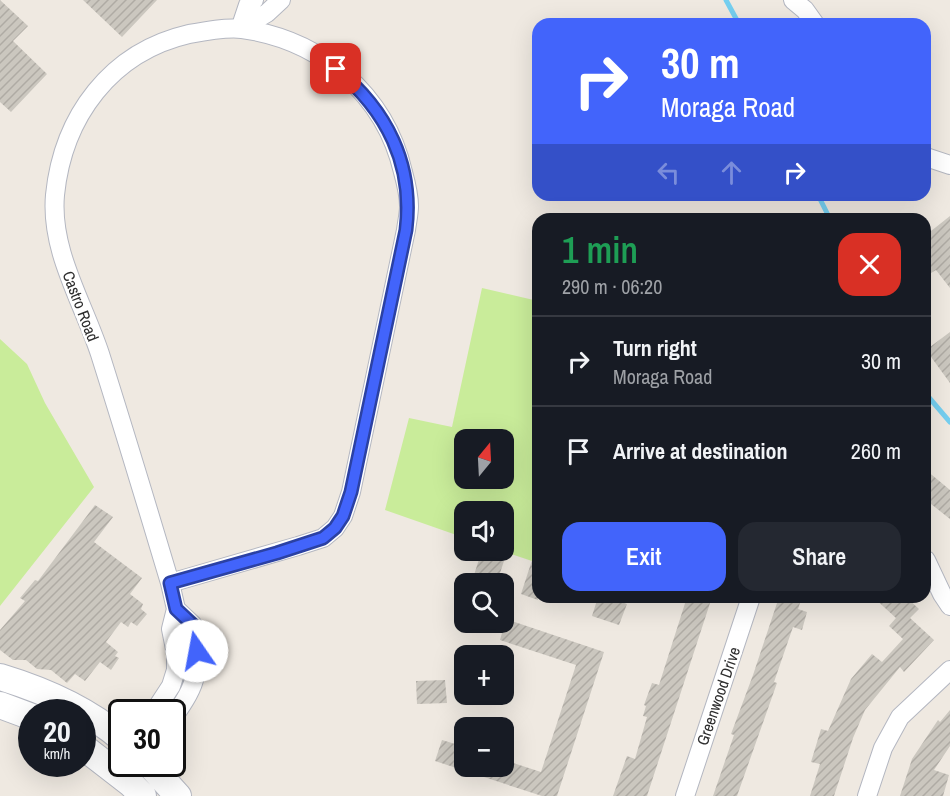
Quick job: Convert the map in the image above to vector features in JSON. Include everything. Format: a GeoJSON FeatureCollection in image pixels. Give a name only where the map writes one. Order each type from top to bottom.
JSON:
{"type":"FeatureCollection","features":[{"type":"Feature","properties":{"kind":"main road"},"geometry":{"type":"LineString","coordinates":[[0,677],[26,685],[68,703],[108,728]]}},
{"type":"Feature","properties":{"kind":"main road"},"geometry":{"type":"LineString","coordinates":[[0,705],[18,712]]}},
{"type":"Feature","properties":{"kind":"main road"},"geometry":{"type":"LineString","coordinates":[[129,777],[143,796]]}},
{"type":"Feature","properties":{"kind":"main road"},"geometry":{"type":"LineString","coordinates":[[161,777],[178,796]]}},
{"type":"Feature","properties":{"kind":"street"},"geometry":{"type":"LineString","coordinates":[[240,29],[248,5],[254,0]]}},
{"type":"Feature","properties":{"kind":"street"},"geometry":{"type":"LineString","coordinates":[[240,29],[267,13],[281,0]]}},
{"type":"Feature","properties":{"kind":"street"},"geometry":{"type":"LineString","coordinates":[[793,0],[811,18]]}},
{"type":"Feature","properties":{"kind":"street"},"geometry":{"type":"LineString","coordinates":[[170,583],[323,538],[335,528],[343,516],[351,492],[406,230],[409,205],[400,157],[388,127],[373,104],[354,83],[318,54],[282,38],[240,29]]}},
{"type":"Feature","properties":{"kind":"street","name":"Castro Road"},"geometry":{"type":"LineString","coordinates":[[162,699],[171,686],[176,670],[176,654],[171,629],[176,609],[99,350],[68,272],[57,234],[55,196],[64,148],[78,115],[103,83],[130,58],[168,39],[204,31],[240,29]]}},
{"type":"Feature","properties":{"kind":"street"},"geometry":{"type":"LineString","coordinates":[[931,159],[950,165]]}},
{"type":"Feature","properties":{"kind":"street"},"geometry":{"type":"LineString","coordinates":[[931,571],[950,606]]}},
{"type":"Feature","properties":{"kind":"street","name":"Greenwood Drive"},"geometry":{"type":"LineString","coordinates":[[685,796],[749,603]]}},
{"type":"Feature","properties":{"kind":"street","name":"Castro Road"},"geometry":{"type":"LineString","coordinates":[[176,609],[193,625],[197,676],[186,699]]}},
{"type":"Feature","properties":{"kind":"street"},"geometry":{"type":"LineString","coordinates":[[867,796],[883,748],[900,717],[950,670]]}},
{"type":"Feature","properties":{"kind":"green space"},"geometry":{"type":"Polygon","coordinates":[[[482,288],[532,300],[532,561],[514,555],[514,501],[454,501],[454,534],[385,510],[409,418],[452,427],[482,288]]]}},
{"type":"Feature","properties":{"kind":"green space"},"geometry":{"type":"Polygon","coordinates":[[[0,339],[27,364],[45,403],[94,487],[0,606],[0,339]]]}},
{"type":"Feature","properties":{"kind":"building"},"geometry":{"type":"Polygon","coordinates":[[[0,0],[28,26],[13,41],[47,74],[11,112],[0,102],[0,0]]]}},
{"type":"Feature","properties":{"kind":"building"},"geometry":{"type":"Polygon","coordinates":[[[83,0],[157,0],[122,37],[83,0]]]}},
{"type":"Feature","properties":{"kind":"building"},"geometry":{"type":"Polygon","coordinates":[[[950,216],[950,288],[936,270],[931,273],[931,231],[950,216]]]}},
{"type":"Feature","properties":{"kind":"building"},"geometry":{"type":"Polygon","coordinates":[[[950,332],[950,383],[931,357],[931,346],[950,332]]]}},
{"type":"Feature","properties":{"kind":"building"},"geometry":{"type":"Polygon","coordinates":[[[931,474],[950,490],[950,519],[931,504],[931,474]]]}},
{"type":"Feature","properties":{"kind":"building"},"geometry":{"type":"Polygon","coordinates":[[[95,505],[113,517],[94,542],[142,578],[130,594],[143,604],[141,609],[147,614],[137,626],[131,622],[128,627],[121,622],[106,642],[118,652],[115,656],[119,658],[111,670],[100,662],[85,681],[75,674],[67,683],[51,670],[37,669],[26,660],[13,660],[0,650],[0,630],[25,601],[20,598],[35,580],[38,581],[95,505]]]}},
{"type":"Feature","properties":{"kind":"building"},"geometry":{"type":"Polygon","coordinates":[[[532,560],[532,598],[521,594],[532,560]]]}},
{"type":"Feature","properties":{"kind":"building"},"geometry":{"type":"Polygon","coordinates":[[[478,561],[504,561],[500,573],[475,573],[478,561]]]}},
{"type":"Feature","properties":{"kind":"building"},"geometry":{"type":"Polygon","coordinates":[[[596,603],[627,604],[619,625],[592,616],[596,603]]]}},
{"type":"Feature","properties":{"kind":"building"},"geometry":{"type":"Polygon","coordinates":[[[685,603],[710,603],[647,796],[613,796],[627,756],[635,759],[647,717],[643,716],[646,706],[644,705],[652,683],[659,685],[685,603]]]}},
{"type":"Feature","properties":{"kind":"building"},"geometry":{"type":"Polygon","coordinates":[[[777,603],[800,603],[798,609],[807,612],[802,630],[793,627],[774,682],[777,683],[737,796],[713,796],[734,735],[731,734],[777,603]]]}},
{"type":"Feature","properties":{"kind":"building"},"geometry":{"type":"Polygon","coordinates":[[[880,603],[912,603],[919,609],[910,618],[934,640],[904,672],[900,667],[865,710],[834,796],[810,796],[820,764],[811,762],[821,729],[828,731],[851,679],[872,654],[882,662],[903,639],[889,626],[896,618],[880,603]]]}},
{"type":"Feature","properties":{"kind":"building"},"geometry":{"type":"Polygon","coordinates":[[[514,622],[604,652],[557,796],[542,796],[484,777],[514,777],[514,763],[541,772],[576,665],[500,640],[502,633],[514,633],[514,622]]]}},
{"type":"Feature","properties":{"kind":"building"},"geometry":{"type":"Polygon","coordinates":[[[445,680],[447,703],[417,704],[416,681],[445,680]]]}},
{"type":"Feature","properties":{"kind":"building"},"geometry":{"type":"Polygon","coordinates":[[[950,710],[950,746],[934,770],[949,775],[943,796],[900,796],[912,759],[938,720],[940,722],[950,710]]]}},
{"type":"Feature","properties":{"kind":"building"},"geometry":{"type":"Polygon","coordinates":[[[442,740],[454,744],[454,767],[435,761],[442,740]]]}},
{"type":"Feature","properties":{"kind":"waterway"},"geometry":{"type":"LineString","coordinates":[[726,0],[736,18]]}},
{"type":"Feature","properties":{"kind":"waterway"},"geometry":{"type":"LineString","coordinates":[[821,201],[827,213]]}},
{"type":"Feature","properties":{"kind":"waterway"},"geometry":{"type":"LineString","coordinates":[[931,400],[950,422]]}},
{"type":"Feature","properties":{"kind":"route"},"geometry":{"type":"LineString","coordinates":[[197,651],[193,625],[176,609],[170,583],[323,538],[335,528],[343,516],[351,492],[406,230],[409,205],[400,157],[388,127],[373,104],[354,83],[336,69]]}}]}
